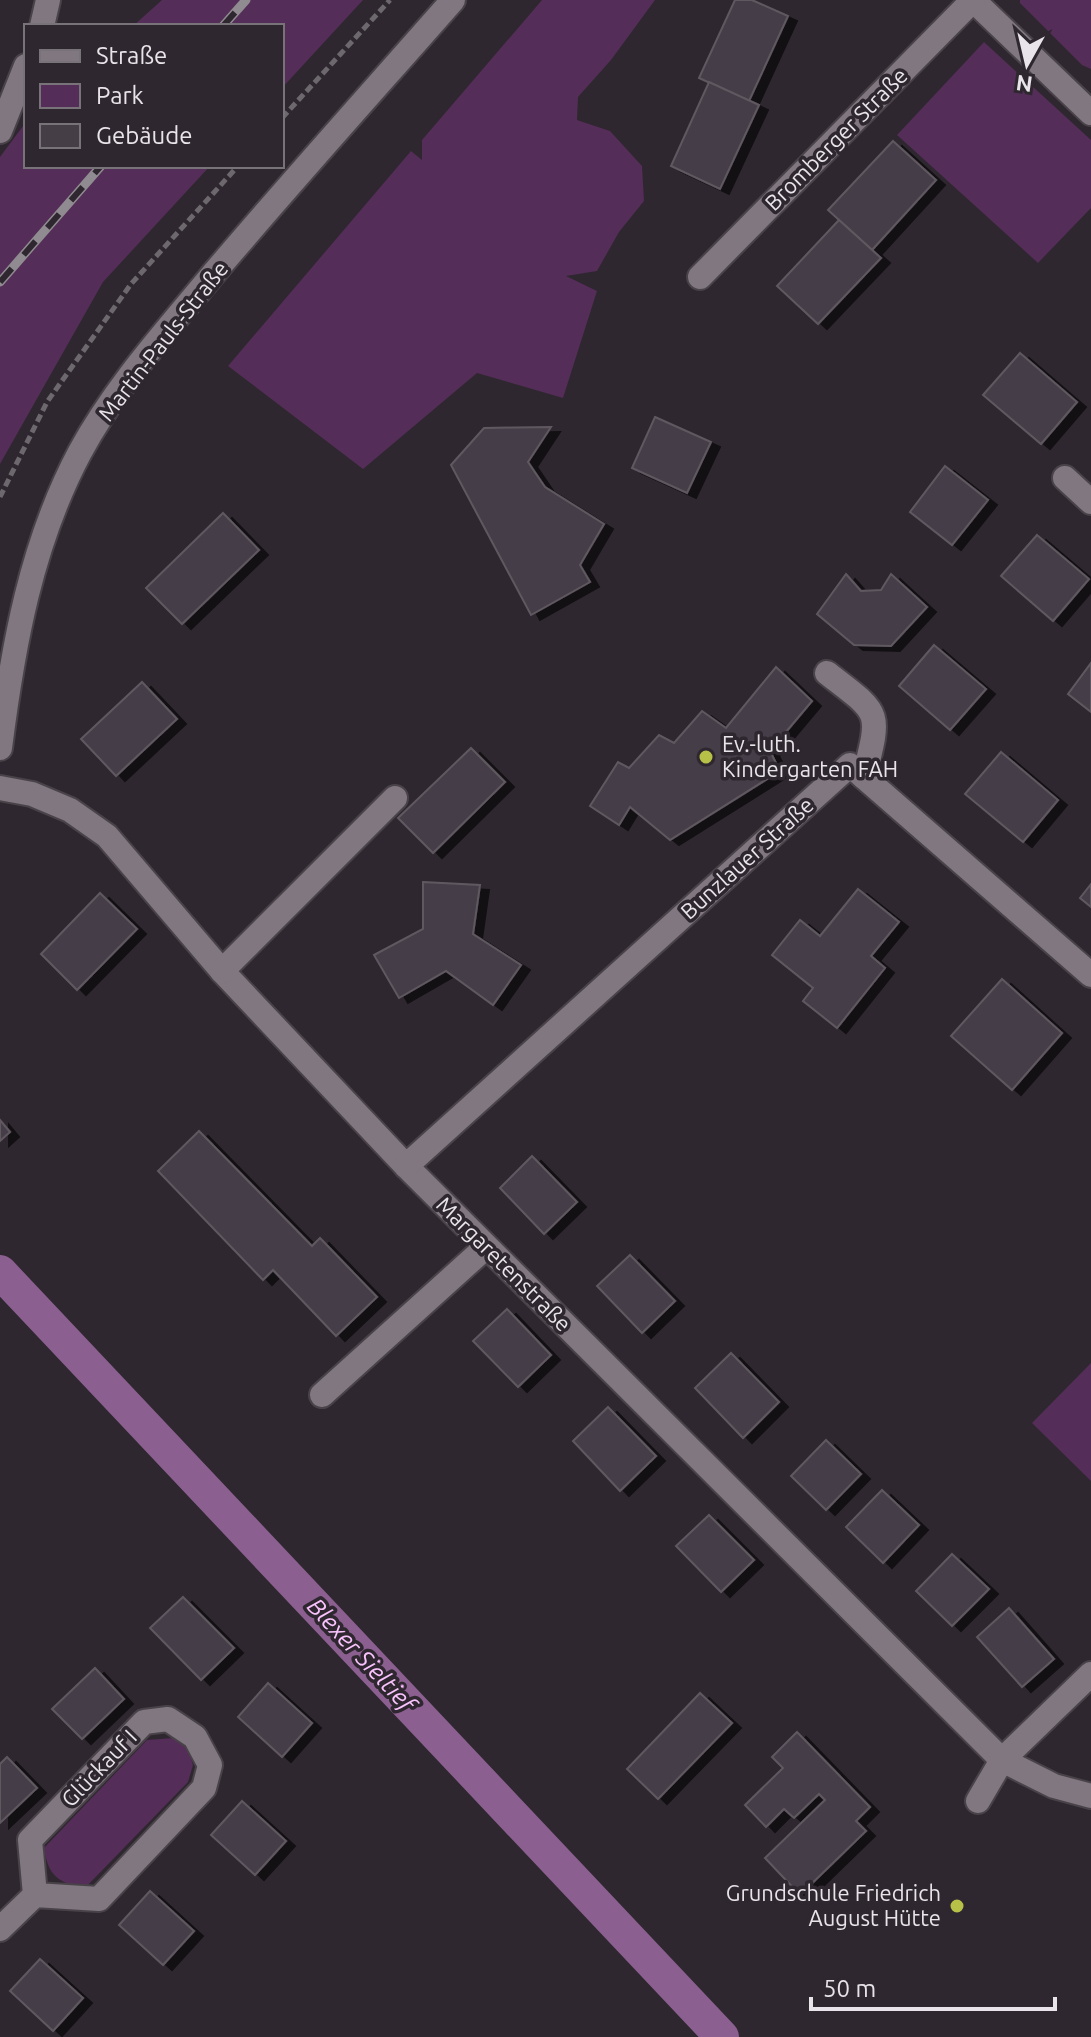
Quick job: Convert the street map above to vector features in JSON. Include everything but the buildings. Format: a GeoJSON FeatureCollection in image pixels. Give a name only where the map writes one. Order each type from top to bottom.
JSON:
{"type":"FeatureCollection","features":[{"type":"Feature","properties":{"kind":"street"},"geometry":{"type":"LineString","coordinates":[[42,24],[48,0]]}},
{"type":"Feature","properties":{"kind":"street","name":"Martin-Pauls-Straße"},"geometry":{"type":"LineString","coordinates":[[0,748],[20,614],[55,508],[80,452],[121,388],[169,327],[453,0]]}},
{"type":"Feature","properties":{"kind":"street"},"geometry":{"type":"LineString","coordinates":[[973,0],[1090,110]]}},
{"type":"Feature","properties":{"kind":"street","name":"Bromberger Straße"},"geometry":{"type":"LineString","coordinates":[[700,277],[973,0]]}},
{"type":"Feature","properties":{"kind":"street"},"geometry":{"type":"LineString","coordinates":[[0,131],[24,71]]}},
{"type":"Feature","properties":{"kind":"street"},"geometry":{"type":"LineString","coordinates":[[1065,478],[1091,502]]}},
{"type":"Feature","properties":{"kind":"street"},"geometry":{"type":"LineString","coordinates":[[827,673],[869,705],[874,734],[864,777],[1091,975]]}},
{"type":"Feature","properties":{"kind":"street","name":"Bunzlauer Straße"},"geometry":{"type":"LineString","coordinates":[[406,1166],[850,765],[864,777]]}},
{"type":"Feature","properties":{"kind":"street","name":"Margaretenstraße"},"geometry":{"type":"LineString","coordinates":[[0,788],[32,794],[70,810],[107,836],[222,971],[406,1166],[1002,1760],[1054,1786],[1091,1796]]}},
{"type":"Feature","properties":{"kind":"street"},"geometry":{"type":"LineString","coordinates":[[222,971],[395,798]]}},
{"type":"Feature","properties":{"kind":"street"},"geometry":{"type":"LineString","coordinates":[[322,1395],[486,1247]]}},
{"type":"Feature","properties":{"kind":"street"},"geometry":{"type":"LineString","coordinates":[[978,1801],[1002,1760],[1091,1674]]}},
{"type":"Feature","properties":{"kind":"street","name":"Glückauf I"},"geometry":{"type":"LineString","coordinates":[[168,1719],[195,1737],[210,1765],[204,1788],[99,1899],[35,1895],[30,1840],[144,1722],[168,1719]]}},
{"type":"Feature","properties":{"kind":"street"},"geometry":{"type":"LineString","coordinates":[[0,1929],[35,1895]]}},
{"type":"Feature","properties":{"kind":"path"},"geometry":{"type":"LineString","coordinates":[[284,116],[390,0]]}},
{"type":"Feature","properties":{"kind":"path"},"geometry":{"type":"LineString","coordinates":[[0,497],[47,402],[131,284],[236,168]]}},
{"type":"Feature","properties":{"kind":"green space"},"geometry":{"type":"Polygon","coordinates":[[[162,0],[363,0],[284,86],[284,24],[135,24],[162,0]]]}},
{"type":"Feature","properties":{"kind":"green space"},"geometry":{"type":"Polygon","coordinates":[[[542,0],[655,0],[611,60],[578,97],[577,120],[610,131],[642,166],[644,201],[619,232],[597,271],[566,276],[597,291],[563,398],[477,373],[363,469],[228,366],[411,151],[422,160],[422,140],[542,0]]]}},
{"type":"Feature","properties":{"kind":"green space"},"geometry":{"type":"Polygon","coordinates":[[[1020,0],[1091,0],[1091,69],[1082,65],[1020,0]]]}},
{"type":"Feature","properties":{"kind":"green space"},"geometry":{"type":"Polygon","coordinates":[[[984,42],[1091,140],[1091,208],[1038,263],[897,135],[984,42]]]}},
{"type":"Feature","properties":{"kind":"green space"},"geometry":{"type":"Polygon","coordinates":[[[24,125],[24,168],[208,168],[103,282],[0,464],[0,157],[24,125]]]}},
{"type":"Feature","properties":{"kind":"green space"},"geometry":{"type":"Polygon","coordinates":[[[1091,1363],[1091,1481],[1032,1423],[1091,1363]]]}},
{"type":"Feature","properties":{"kind":"green space"},"geometry":{"type":"Polygon","coordinates":[[[173,1738],[187,1746],[193,1765],[188,1782],[84,1889],[67,1884],[56,1876],[48,1865],[44,1848],[147,1740],[173,1738]]]}},
{"type":"Feature","properties":{"kind":"waterway","name":"Blexer Sieltief"},"geometry":{"type":"LineString","coordinates":[[0,1272],[722,2037]]}},
{"type":"Feature","properties":{"kind":"railway"},"geometry":{"type":"LineString","coordinates":[[225,24],[246,0]]}},
{"type":"Feature","properties":{"kind":"railway"},"geometry":{"type":"LineString","coordinates":[[0,282],[99,168]]}},
{"type":"Feature","properties":{"kind":"place","name":"Ev.-luth. Kindergarten FAH"},"geometry":{"type":"Point","coordinates":[706,757]}},
{"type":"Feature","properties":{"kind":"place","name":"Grundschule Friedrich August Hütte"},"geometry":{"type":"Point","coordinates":[957,1906]}}]}
